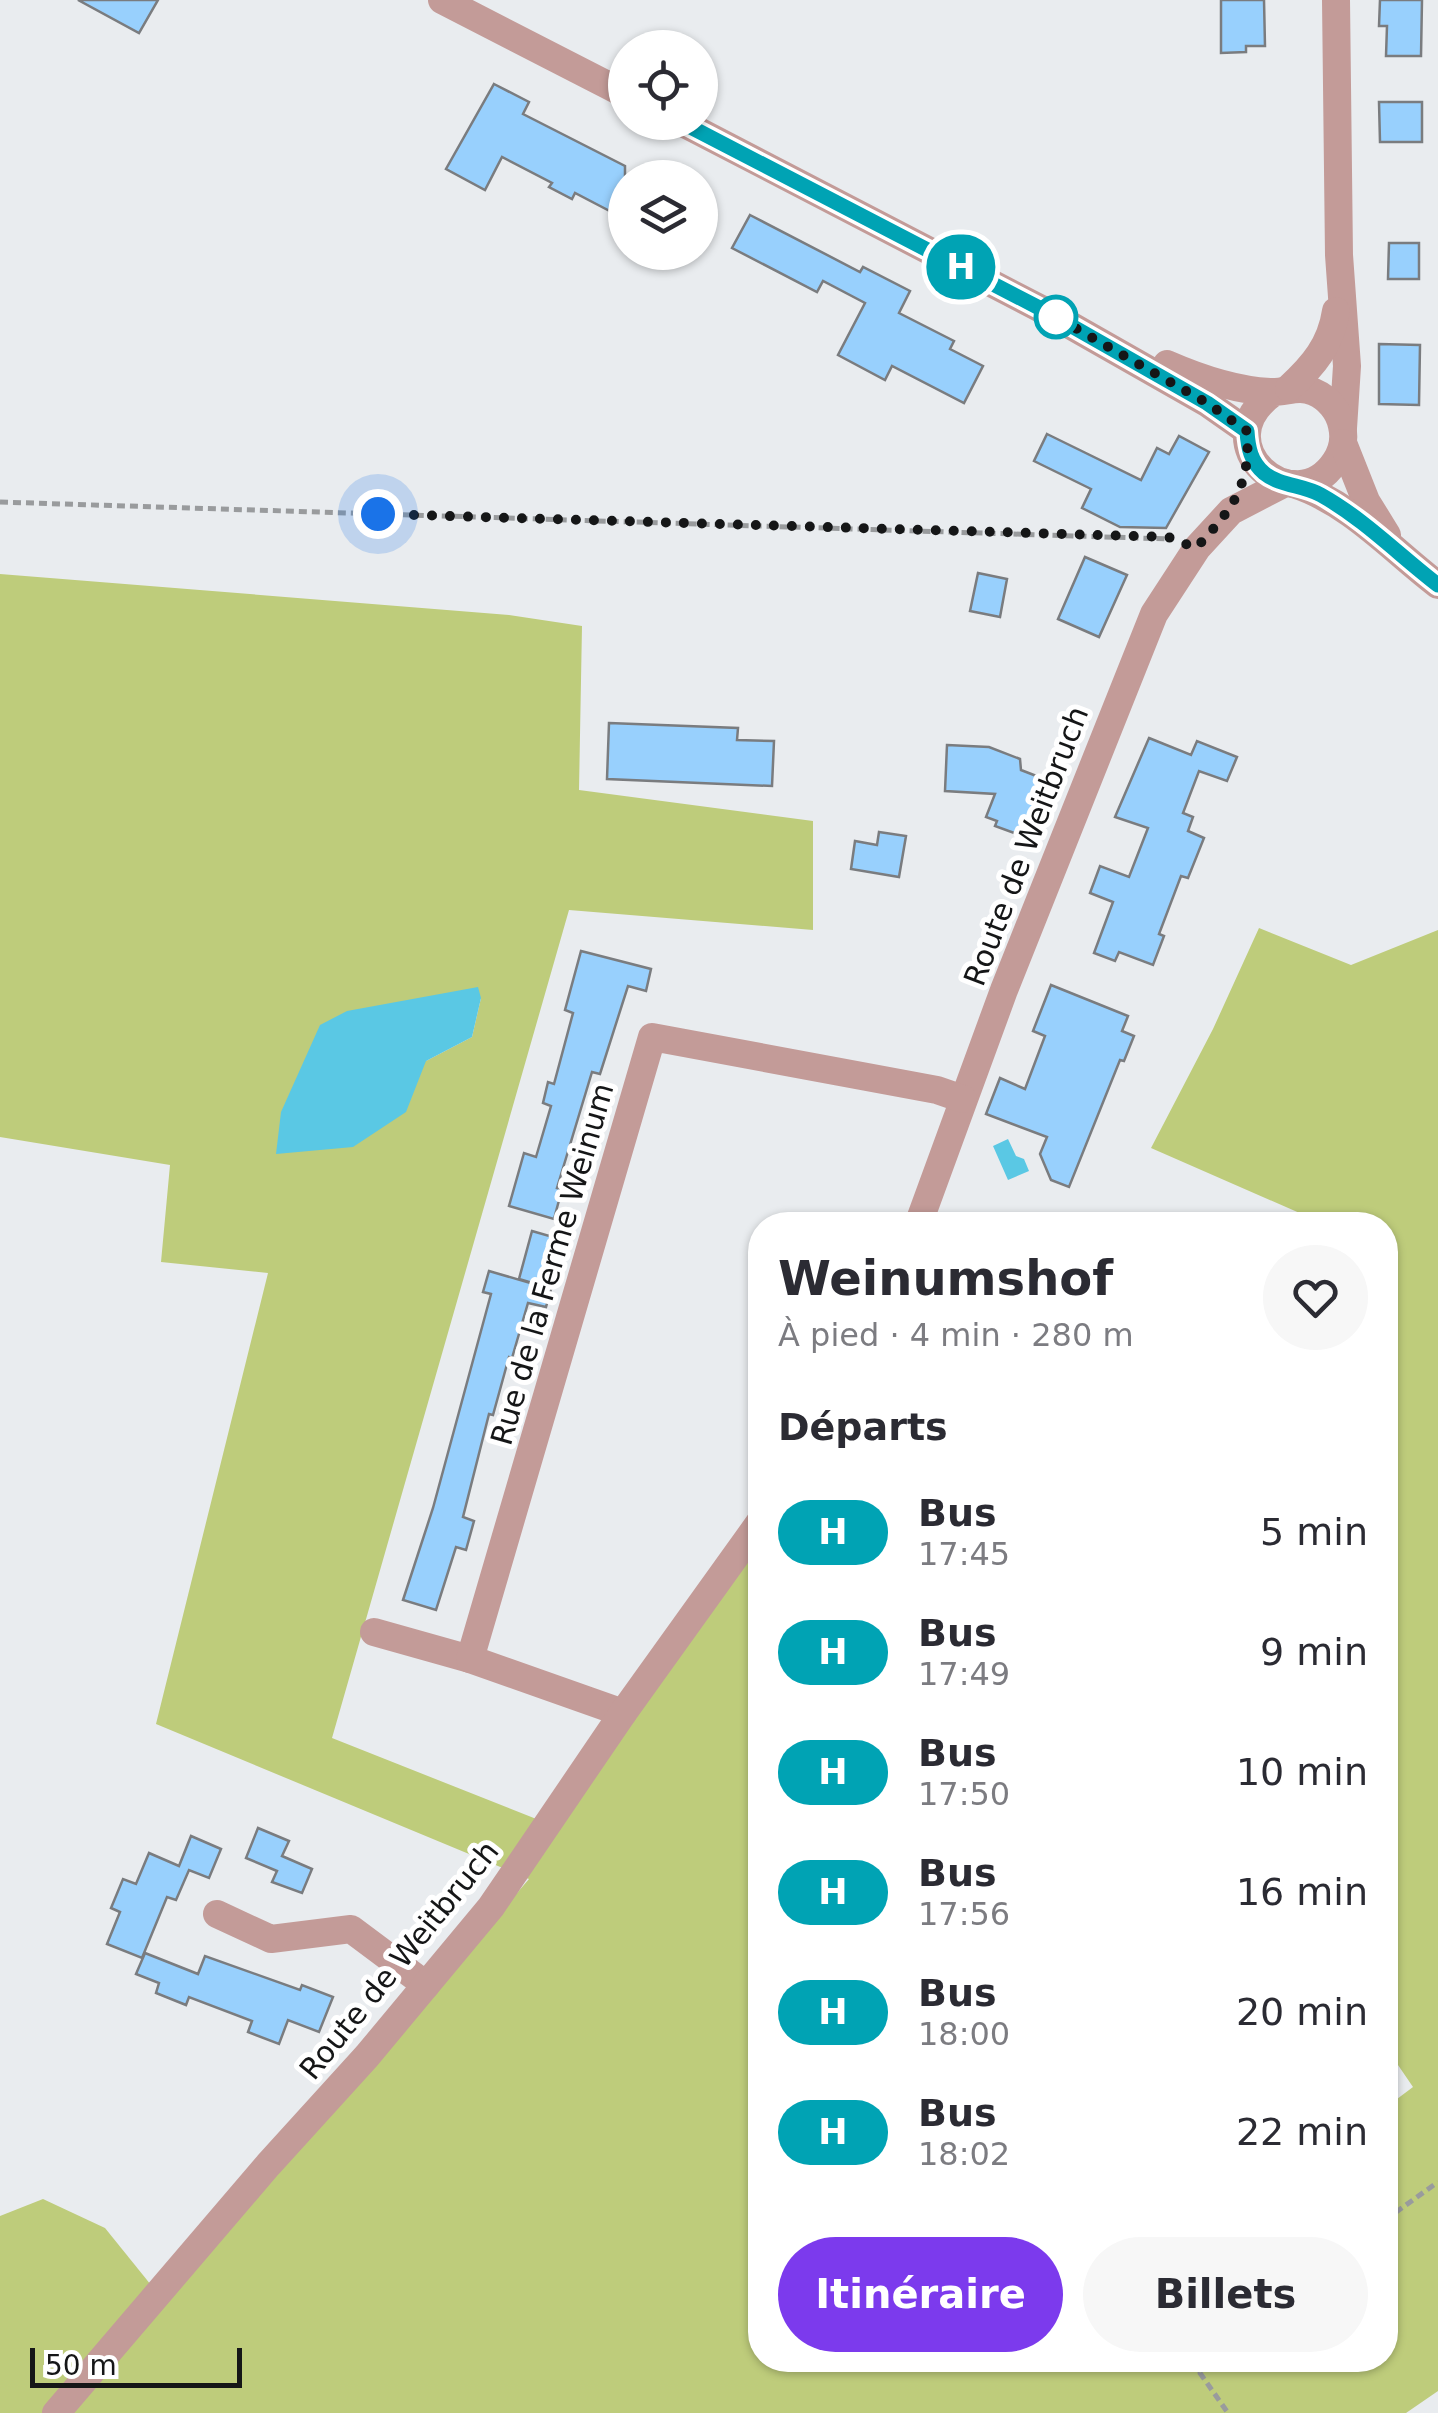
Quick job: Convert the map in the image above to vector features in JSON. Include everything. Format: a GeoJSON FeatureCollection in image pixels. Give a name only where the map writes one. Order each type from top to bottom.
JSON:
{"type":"FeatureCollection","features":[{"type":"Feature","properties":{"kind":"street"},"geometry":{"type":"LineString","coordinates":[[442,0],[608,85]]}},
{"type":"Feature","properties":{"kind":"street","name":"Route de Weitbruch"},"geometry":{"type":"LineString","coordinates":[[923,1212],[1126,677],[1154,614],[1196,548],[1231,511],[1289,484],[1320,477],[1331,468],[1343,436],[1347,366],[1340,275],[1336,0]]}},
{"type":"Feature","properties":{"kind":"street"},"geometry":{"type":"LineString","coordinates":[[716,140],[1047,312],[1207,403],[1248,440],[1262,471],[1323,496],[1438,585]]}},
{"type":"Feature","properties":{"kind":"street","name":"Route de Weitbruch"},"geometry":{"type":"LineString","coordinates":[[1231,511],[1247,465],[1251,416],[1260,402],[1281,390],[1320,356],[1330,337],[1340,275]]}},
{"type":"Feature","properties":{"kind":"street"},"geometry":{"type":"LineString","coordinates":[[1047,312],[1216,383],[1318,393],[1330,402],[1366,501],[1396,549]]}},
{"type":"Feature","properties":{"kind":"street","name":"Rue de la Ferme Weinum"},"geometry":{"type":"LineString","coordinates":[[470,1659],[652,1037],[937,1090],[964,1099]]}},
{"type":"Feature","properties":{"kind":"street","name":"Route de Weitbruch"},"geometry":{"type":"LineString","coordinates":[[56,2413],[491,1906],[748,1539]]}},
{"type":"Feature","properties":{"kind":"street"},"geometry":{"type":"LineString","coordinates":[[374,1632],[470,1659],[624,1713]]}},
{"type":"Feature","properties":{"kind":"street"},"geometry":{"type":"LineString","coordinates":[[217,1914],[272,1938],[352,1929],[426,1985]]}},
{"type":"Feature","properties":{"kind":"path"},"geometry":{"type":"LineString","coordinates":[[0,502],[1168,537],[1196,548]]}},
{"type":"Feature","properties":{"kind":"path"},"geometry":{"type":"LineString","coordinates":[[1398,2211],[1438,2182]]}},
{"type":"Feature","properties":{"kind":"path"},"geometry":{"type":"LineString","coordinates":[[1201,2372],[1228,2413]]}},
{"type":"Feature","properties":{"kind":"green space"},"geometry":{"type":"Polygon","coordinates":[[[0,574],[509,615],[582,626],[579,790],[813,821],[813,930],[569,910],[332,1738],[554,1826],[748,1558],[748,2372],[1398,2372],[1398,2098],[1413,2087],[1398,2065],[1398,1212],[1297,1212],[1151,1148],[1213,1029],[1259,928],[1351,965],[1438,930],[1438,2391],[1406,2413],[69,2413],[529,1879],[156,1724],[268,1273],[161,1262],[170,1165],[0,1137],[0,574]],[[481,998],[426,1061],[472,1037],[481,998]]]}},
{"type":"Feature","properties":{"kind":"green space"},"geometry":{"type":"Polygon","coordinates":[[[43,2199],[105,2228],[151,2285],[43,2413],[0,2413],[0,2216],[43,2199]]]}},
{"type":"Feature","properties":{"kind":"water"},"geometry":{"type":"Polygon","coordinates":[[[478,987],[481,998],[472,1037],[426,1061],[406,1112],[353,1147],[276,1154],[281,1112],[320,1025],[347,1011],[478,987]]]}},
{"type":"Feature","properties":{"kind":"water"},"geometry":{"type":"Polygon","coordinates":[[[1008,1139],[1029,1171],[1008,1180],[993,1146],[1008,1139]]]}},
{"type":"Feature","properties":{"kind":"building"},"geometry":{"type":"Polygon","coordinates":[[[78,0],[158,0],[139,33],[78,0]]]}},
{"type":"Feature","properties":{"kind":"building"},"geometry":{"type":"Polygon","coordinates":[[[1221,0],[1264,0],[1265,46],[1221,53],[1221,0]]]}},
{"type":"Feature","properties":{"kind":"building"},"geometry":{"type":"Polygon","coordinates":[[[1380,0],[1422,0],[1421,56],[1386,56],[1387,26],[1379,26],[1380,0]]]}},
{"type":"Feature","properties":{"kind":"building"},"geometry":{"type":"Polygon","coordinates":[[[494,84],[529,102],[523,114],[613,160],[608,160],[608,210],[575,193],[572,199],[549,187],[552,183],[502,157],[485,190],[446,169],[494,84]]]}},
{"type":"Feature","properties":{"kind":"building"},"geometry":{"type":"Polygon","coordinates":[[[1379,102],[1422,102],[1422,142],[1380,142],[1379,102]]]}},
{"type":"Feature","properties":{"kind":"building"},"geometry":{"type":"Polygon","coordinates":[[[750,215],[860,272],[863,267],[910,291],[899,313],[954,341],[950,349],[983,366],[964,403],[892,366],[885,380],[838,355],[865,303],[823,281],[817,292],[732,248],[750,215]]]}},
{"type":"Feature","properties":{"kind":"building"},"geometry":{"type":"Polygon","coordinates":[[[1389,243],[1419,243],[1419,279],[1388,279],[1389,243]]]}},
{"type":"Feature","properties":{"kind":"building"},"geometry":{"type":"Polygon","coordinates":[[[1379,344],[1420,345],[1419,405],[1379,404],[1379,344]]]}},
{"type":"Feature","properties":{"kind":"building"},"geometry":{"type":"Polygon","coordinates":[[[1047,434],[1141,480],[1157,448],[1169,454],[1179,436],[1209,452],[1166,528],[1120,527],[1082,508],[1091,489],[1034,461],[1047,434]]]}},
{"type":"Feature","properties":{"kind":"building"},"geometry":{"type":"Polygon","coordinates":[[[1085,557],[1127,575],[1099,637],[1058,619],[1085,557]]]}},
{"type":"Feature","properties":{"kind":"building"},"geometry":{"type":"Polygon","coordinates":[[[978,573],[1007,579],[1000,617],[970,611],[978,573]]]}},
{"type":"Feature","properties":{"kind":"building"},"geometry":{"type":"Polygon","coordinates":[[[609,723],[738,728],[737,740],[774,741],[772,786],[607,779],[609,723]]]}},
{"type":"Feature","properties":{"kind":"building"},"geometry":{"type":"Polygon","coordinates":[[[1149,738],[1191,755],[1197,741],[1237,757],[1227,781],[1199,771],[1183,813],[1193,817],[1188,831],[1204,838],[1188,878],[1181,876],[1159,934],[1164,936],[1153,965],[1119,952],[1115,961],[1094,953],[1113,902],[1090,893],[1100,866],[1129,877],[1148,828],[1115,817],[1149,738]]]}},
{"type":"Feature","properties":{"kind":"building"},"geometry":{"type":"Polygon","coordinates":[[[947,745],[989,747],[1020,759],[1021,770],[1052,782],[1031,839],[995,826],[997,821],[986,817],[995,794],[945,791],[947,745]]]}},
{"type":"Feature","properties":{"kind":"building"},"geometry":{"type":"Polygon","coordinates":[[[879,832],[906,836],[899,877],[851,869],[855,841],[877,845],[879,832]]]}},
{"type":"Feature","properties":{"kind":"building"},"geometry":{"type":"Polygon","coordinates":[[[581,951],[651,969],[646,991],[628,986],[600,1074],[592,1072],[557,1188],[562,1189],[554,1219],[509,1206],[524,1153],[536,1157],[551,1106],[543,1103],[548,1082],[554,1084],[573,1013],[565,1010],[581,951]]]}},
{"type":"Feature","properties":{"kind":"building"},"geometry":{"type":"Polygon","coordinates":[[[1051,985],[1128,1016],[1122,1031],[1134,1036],[1124,1061],[1120,1060],[1069,1187],[1051,1180],[1040,1154],[1047,1137],[986,1114],[1000,1078],[1025,1089],[1045,1036],[1033,1031],[1051,985]]]}},
{"type":"Feature","properties":{"kind":"building"},"geometry":{"type":"Polygon","coordinates":[[[532,1231],[560,1239],[546,1287],[519,1279],[532,1231]]]}},
{"type":"Feature","properties":{"kind":"building"},"geometry":{"type":"Polygon","coordinates":[[[489,1271],[551,1289],[546,1307],[528,1303],[493,1415],[489,1414],[463,1517],[474,1521],[466,1550],[456,1547],[436,1610],[403,1600],[433,1508],[491,1294],[483,1292],[489,1271]]]}},
{"type":"Feature","properties":{"kind":"building"},"geometry":{"type":"Polygon","coordinates":[[[258,1828],[289,1841],[282,1856],[312,1869],[302,1893],[272,1882],[277,1871],[246,1858],[258,1828]]]}},
{"type":"Feature","properties":{"kind":"building"},"geometry":{"type":"Polygon","coordinates":[[[191,1836],[221,1849],[209,1878],[189,1870],[176,1900],[167,1897],[142,1958],[107,1944],[120,1912],[111,1908],[123,1879],[136,1884],[149,1853],[179,1866],[191,1836]]]}},
{"type":"Feature","properties":{"kind":"building"},"geometry":{"type":"Polygon","coordinates":[[[145,1953],[198,1974],[205,1956],[300,1990],[302,1985],[333,1997],[319,2032],[288,2020],[279,2044],[248,2032],[252,2021],[189,1997],[186,2005],[156,1993],[159,1983],[136,1974],[145,1953]]]}},
{"type":"Feature","properties":{"kind":"bus line","name":"H"},"geometry":{"type":"LineString","coordinates":[[716,140],[1047,312],[1207,403],[1247,431],[1248,448],[1262,471],[1323,496],[1438,585]]}},
{"type":"Feature","properties":{"kind":"route"},"geometry":{"type":"LineString","coordinates":[[378,514],[1168,537],[1196,548],[1231,511],[1247,465],[1247,431],[1207,403],[1047,312],[1056,317]]}}]}
